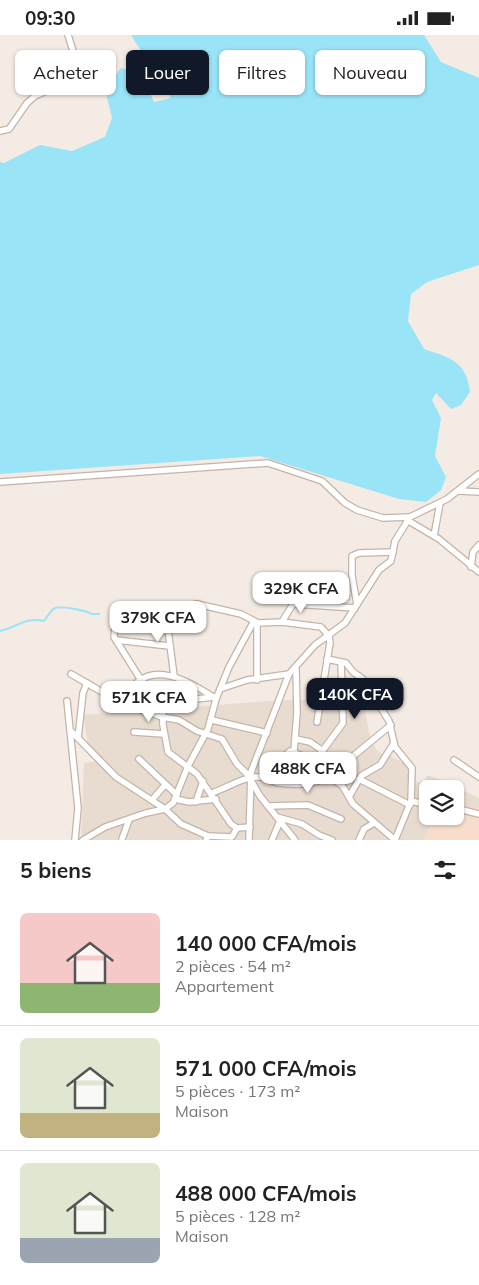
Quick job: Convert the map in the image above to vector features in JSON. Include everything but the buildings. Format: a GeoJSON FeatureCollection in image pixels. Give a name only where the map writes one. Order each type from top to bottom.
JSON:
{"type":"FeatureCollection","features":[{"type":"Feature","properties":{"kind":"street"},"geometry":{"type":"LineString","coordinates":[[0,131],[9,129],[35,95],[73,79],[78,67],[68,35]]}},
{"type":"Feature","properties":{"kind":"street"},"geometry":{"type":"LineString","coordinates":[[0,482],[268,463],[322,481],[345,503],[363,512],[389,519],[409,519],[459,491],[479,474]]}},
{"type":"Feature","properties":{"kind":"street"},"geometry":{"type":"LineString","coordinates":[[459,491],[479,492]]}},
{"type":"Feature","properties":{"kind":"street"},"geometry":{"type":"LineString","coordinates":[[434,536],[440,503]]}},
{"type":"Feature","properties":{"kind":"street"},"geometry":{"type":"LineString","coordinates":[[409,519],[434,536],[479,572]]}},
{"type":"Feature","properties":{"kind":"street"},"geometry":{"type":"LineString","coordinates":[[249,840],[250,778],[277,700],[289,675],[315,645],[345,623],[379,570],[392,561],[395,541],[409,519]]}},
{"type":"Feature","properties":{"kind":"street"},"geometry":{"type":"LineString","coordinates":[[472,567],[473,552],[479,545]]}},
{"type":"Feature","properties":{"kind":"street"},"geometry":{"type":"LineString","coordinates":[[356,606],[352,576],[352,556],[359,553],[393,552]]}},
{"type":"Feature","properties":{"kind":"street"},"geometry":{"type":"LineString","coordinates":[[250,827],[237,828],[225,817],[214,796],[203,781],[188,766],[170,756],[166,747],[162,703],[139,678],[116,640],[114,630],[130,613],[169,611],[197,604],[241,614],[256,622],[282,622],[319,626],[329,636],[317,722]]}},
{"type":"Feature","properties":{"kind":"street"},"geometry":{"type":"LineString","coordinates":[[282,622],[293,604],[356,606]]}},
{"type":"Feature","properties":{"kind":"street"},"geometry":{"type":"LineString","coordinates":[[169,611],[166,623],[174,677]]}},
{"type":"Feature","properties":{"kind":"street"},"geometry":{"type":"LineString","coordinates":[[256,622],[257,680]]}},
{"type":"Feature","properties":{"kind":"street"},"geometry":{"type":"LineString","coordinates":[[83,840],[105,827],[146,813],[165,809],[176,797],[188,766],[212,720],[215,698],[256,622]]}},
{"type":"Feature","properties":{"kind":"street"},"geometry":{"type":"LineString","coordinates":[[116,640],[169,646]]}},
{"type":"Feature","properties":{"kind":"street"},"geometry":{"type":"LineString","coordinates":[[278,783],[287,752],[294,751],[315,761],[328,777],[340,784],[353,804],[395,840],[410,803],[412,767],[394,743],[391,725],[363,679],[353,672],[346,663],[327,659]]}},
{"type":"Feature","properties":{"kind":"street"},"geometry":{"type":"LineString","coordinates":[[315,761],[340,730],[345,719],[341,662]]}},
{"type":"Feature","properties":{"kind":"street"},"geometry":{"type":"LineString","coordinates":[[294,751],[296,739],[296,669]]}},
{"type":"Feature","properties":{"kind":"street"},"geometry":{"type":"LineString","coordinates":[[71,674],[123,703],[162,717],[179,720],[195,730],[225,742],[237,765],[250,778],[268,806],[294,840]]}},
{"type":"Feature","properties":{"kind":"street"},"geometry":{"type":"LineString","coordinates":[[123,703],[130,689],[139,678],[154,674],[174,677],[215,698]]}},
{"type":"Feature","properties":{"kind":"street"},"geometry":{"type":"LineString","coordinates":[[220,689],[282,674],[289,675]]}},
{"type":"Feature","properties":{"kind":"street"},"geometry":{"type":"LineString","coordinates":[[78,738],[83,693],[87,683]]}},
{"type":"Feature","properties":{"kind":"street"},"geometry":{"type":"LineString","coordinates":[[162,703],[215,698]]}},
{"type":"Feature","properties":{"kind":"street"},"geometry":{"type":"LineString","coordinates":[[67,701],[72,732],[78,816],[75,840]]}},
{"type":"Feature","properties":{"kind":"street"},"geometry":{"type":"LineString","coordinates":[[212,720],[267,733]]}},
{"type":"Feature","properties":{"kind":"street"},"geometry":{"type":"LineString","coordinates":[[340,784],[352,757],[391,725]]}},
{"type":"Feature","properties":{"kind":"street"},"geometry":{"type":"LineString","coordinates":[[72,732],[116,777],[165,809],[181,824],[207,838],[232,837],[237,828]]}},
{"type":"Feature","properties":{"kind":"street"},"geometry":{"type":"LineString","coordinates":[[134,732],[164,733]]}},
{"type":"Feature","properties":{"kind":"street"},"geometry":{"type":"LineString","coordinates":[[296,739],[310,742],[323,751]]}},
{"type":"Feature","properties":{"kind":"street"},"geometry":{"type":"LineString","coordinates":[[349,797],[363,774],[380,765],[394,743]]}},
{"type":"Feature","properties":{"kind":"street"},"geometry":{"type":"LineString","coordinates":[[139,759],[176,797],[185,802],[196,802],[214,796],[250,778],[262,777],[278,783],[312,783],[328,777]]}},
{"type":"Feature","properties":{"kind":"street"},"geometry":{"type":"LineString","coordinates":[[454,760],[479,777]]}},
{"type":"Feature","properties":{"kind":"street"},"geometry":{"type":"LineString","coordinates":[[359,779],[410,803],[419,804]]}},
{"type":"Feature","properties":{"kind":"street"},"geometry":{"type":"LineString","coordinates":[[196,802],[203,781]]}},
{"type":"Feature","properties":{"kind":"street"},"geometry":{"type":"LineString","coordinates":[[152,800],[164,785]]}},
{"type":"Feature","properties":{"kind":"street"},"geometry":{"type":"LineString","coordinates":[[268,806],[308,805],[341,819]]}},
{"type":"Feature","properties":{"kind":"street"},"geometry":{"type":"LineString","coordinates":[[464,811],[479,815]]}},
{"type":"Feature","properties":{"kind":"street"},"geometry":{"type":"LineString","coordinates":[[272,840],[278,819]]}},
{"type":"Feature","properties":{"kind":"street"},"geometry":{"type":"LineString","coordinates":[[278,819],[302,824],[319,835],[332,840]]}},
{"type":"Feature","properties":{"kind":"street"},"geometry":{"type":"LineString","coordinates":[[122,839],[129,820]]}},
{"type":"Feature","properties":{"kind":"street"},"geometry":{"type":"LineString","coordinates":[[358,840],[364,829],[374,823]]}},
{"type":"Feature","properties":{"kind":"shaded area"},"geometry":{"type":"Polygon","coordinates":[[[362,698],[371,740],[377,750],[383,755],[384,753],[410,766],[412,781],[419,782],[419,825],[432,825],[424,840],[81,840],[84,763],[93,762],[97,757],[89,750],[83,715],[269,701],[362,698]]]}},
{"type":"Feature","properties":{"kind":"shaded area"},"geometry":{"type":"Polygon","coordinates":[[[427,775],[441,780],[425,780],[427,775]]]}},
{"type":"Feature","properties":{"kind":"shaded area"},"geometry":{"type":"Polygon","coordinates":[[[464,791],[479,798],[479,808],[464,807],[464,791]]]}},
{"type":"Feature","properties":{"kind":"shaded area"},"geometry":{"type":"Polygon","coordinates":[[[464,807],[479,808],[479,840],[424,840],[432,825],[464,825],[464,807]]]}},
{"type":"Feature","properties":{"kind":"water"},"geometry":{"type":"Polygon","coordinates":[[[131,35],[424,35],[441,62],[479,78],[479,265],[427,282],[411,294],[408,321],[424,349],[456,362],[465,373],[470,392],[461,405],[451,409],[436,393],[432,400],[441,418],[435,456],[446,477],[441,490],[426,502],[399,499],[260,456],[0,474],[0,162],[4,163],[40,145],[72,151],[105,137],[112,118],[106,95],[116,95],[116,75],[121,68],[126,70],[126,95],[151,95],[154,102],[171,98],[169,95],[209,95],[209,50],[141,50],[131,35]]]}},
{"type":"Feature","properties":{"kind":"waterway"},"geometry":{"type":"LineString","coordinates":[[0,631],[26,621],[44,621],[55,608],[99,614]]}}]}
